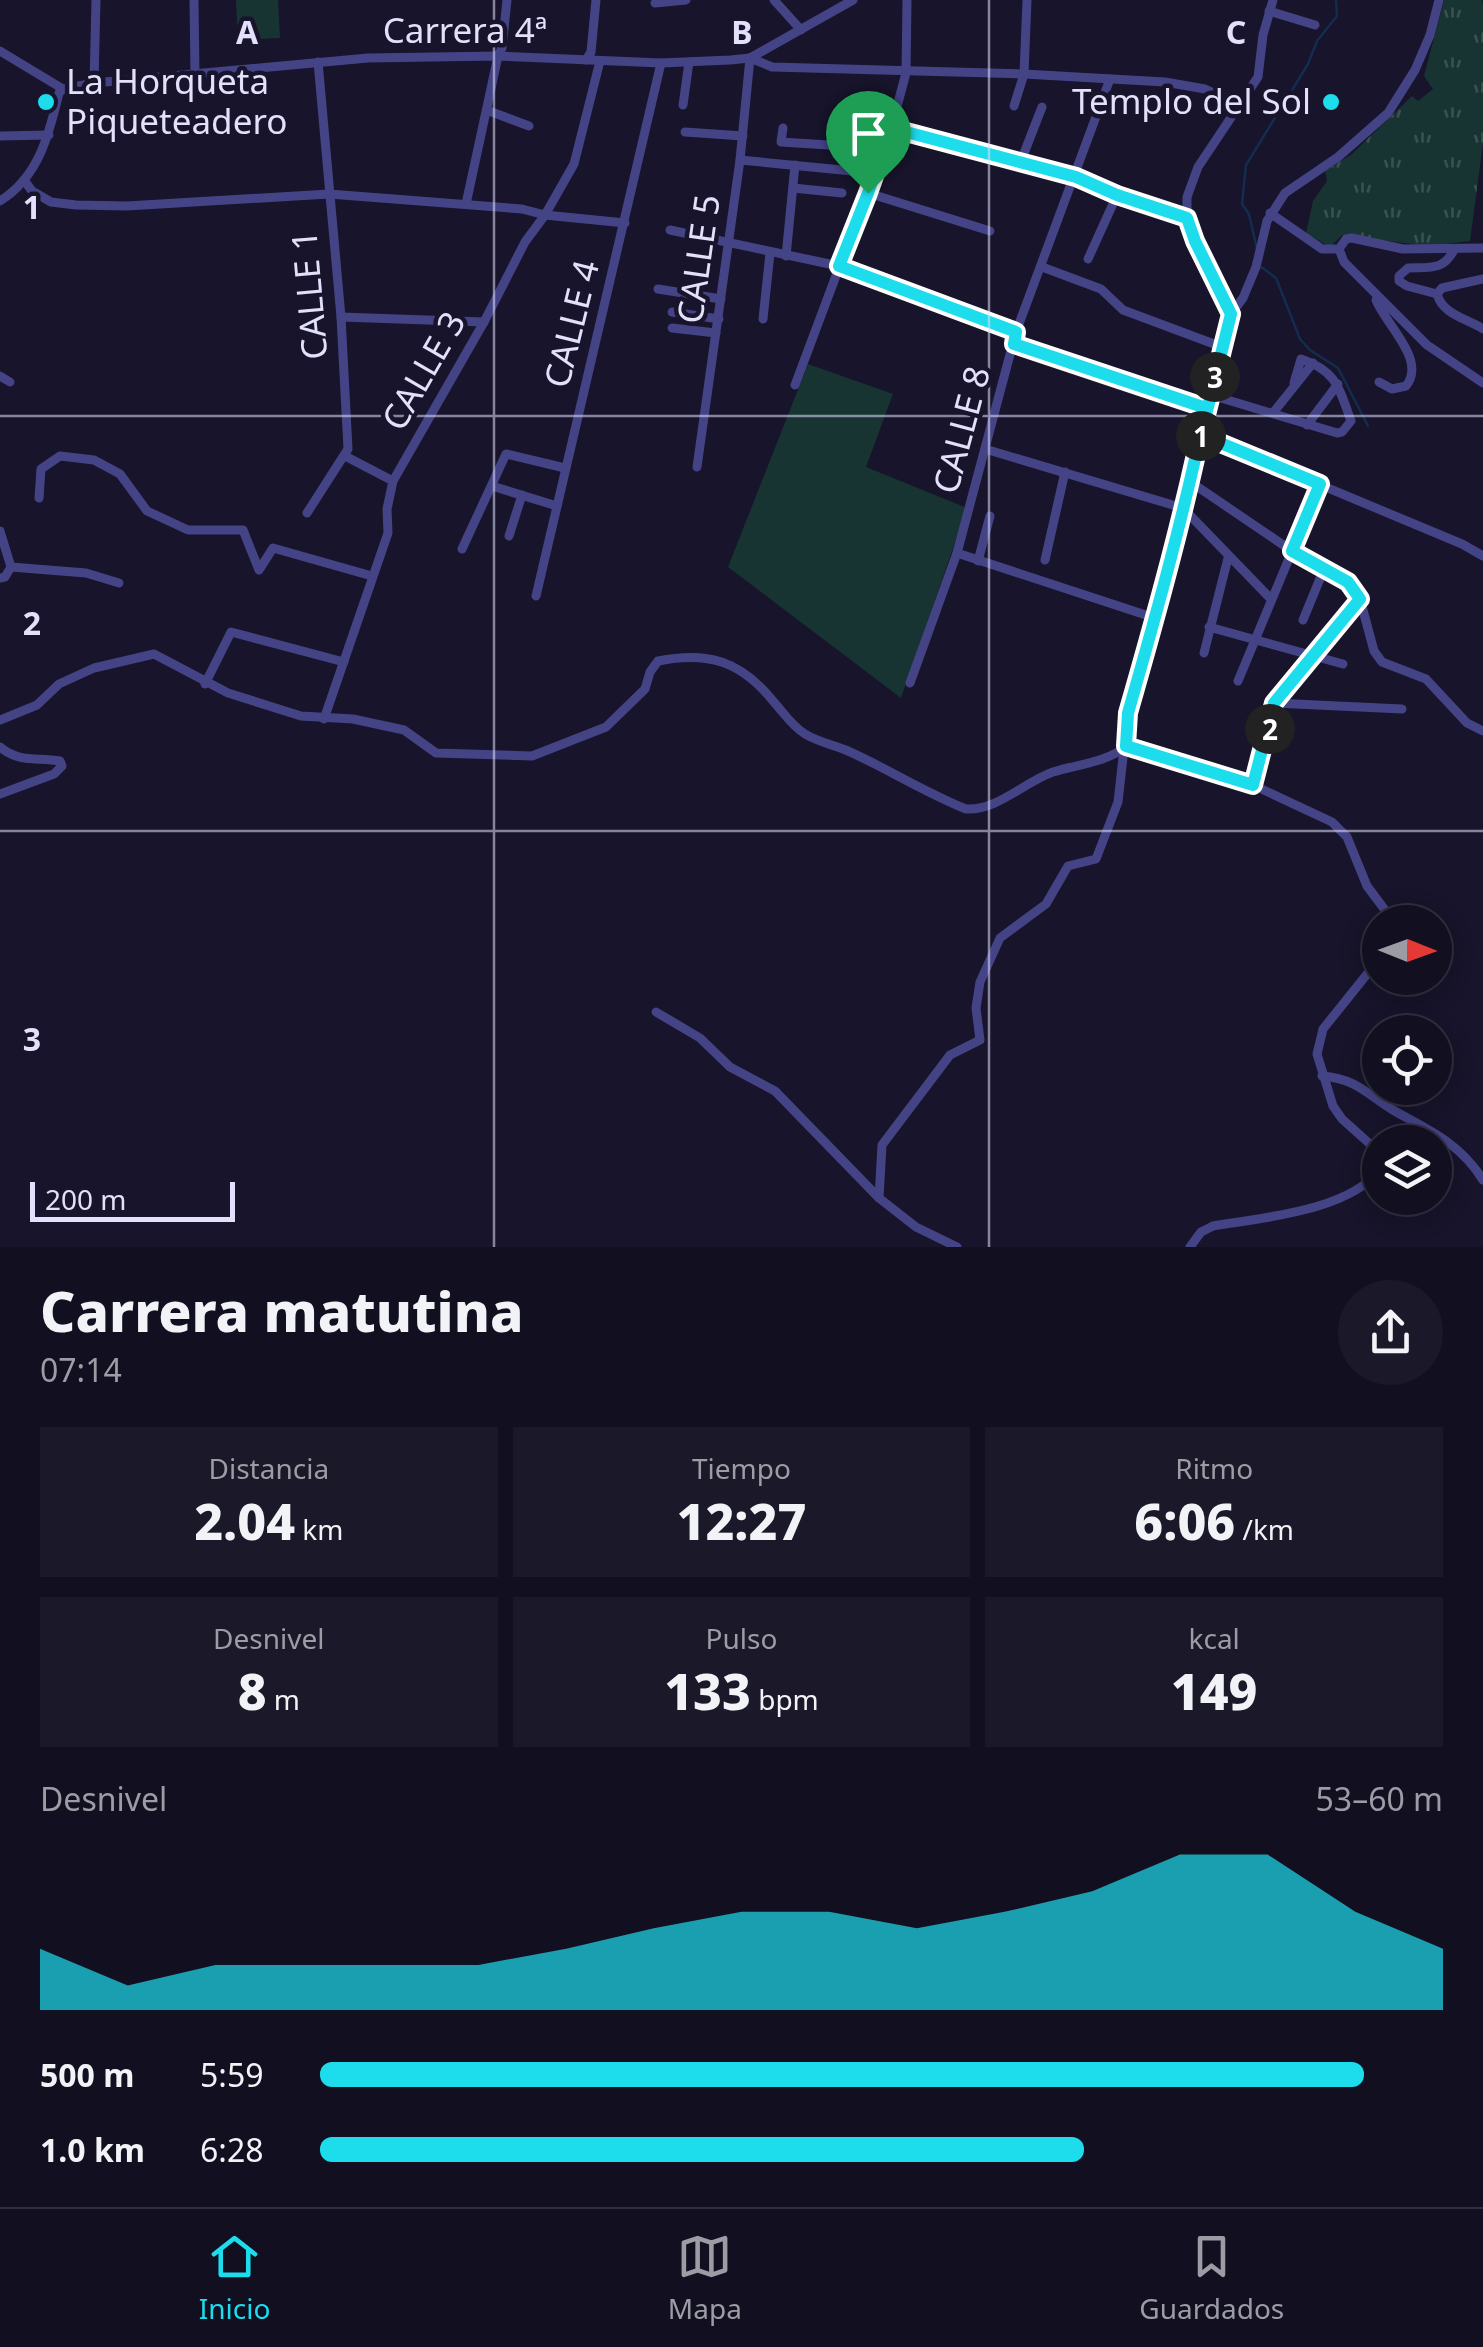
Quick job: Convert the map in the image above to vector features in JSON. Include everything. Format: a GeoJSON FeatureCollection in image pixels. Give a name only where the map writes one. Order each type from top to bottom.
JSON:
{"type":"FeatureCollection","features":[{"type":"Feature","properties":{"kind":"street"},"geometry":{"type":"LineString","coordinates":[[94,82],[96,0]]}},
{"type":"Feature","properties":{"kind":"street"},"geometry":{"type":"LineString","coordinates":[[194,0],[195,74]]}},
{"type":"Feature","properties":{"kind":"street"},"geometry":{"type":"LineString","coordinates":[[466,204],[502,48],[508,0]]}},
{"type":"Feature","properties":{"kind":"street"},"geometry":{"type":"LineString","coordinates":[[586,60],[591,52],[596,0]]}},
{"type":"Feature","properties":{"kind":"street"},"geometry":{"type":"LineString","coordinates":[[655,3],[686,0]]}},
{"type":"Feature","properties":{"kind":"street"},"geometry":{"type":"LineString","coordinates":[[774,0],[801,30]]}},
{"type":"Feature","properties":{"kind":"street","name":"Carrera 4ª"},"geometry":{"type":"LineString","coordinates":[[63,89],[94,82],[318,62],[498,56],[661,64],[750,58],[853,0]]}},
{"type":"Feature","properties":{"kind":"street"},"geometry":{"type":"LineString","coordinates":[[794,385],[891,128],[906,72],[906,0]]}},
{"type":"Feature","properties":{"kind":"street"},"geometry":{"type":"LineString","coordinates":[[1014,106],[1024,74],[1027,0]]}},
{"type":"Feature","properties":{"kind":"street"},"geometry":{"type":"LineString","coordinates":[[1231,314],[1195,241],[1187,218],[1186,197],[1198,167],[1258,77],[1273,0]]}},
{"type":"Feature","properties":{"kind":"street"},"geometry":{"type":"LineString","coordinates":[[880,1198],[882,1145],[950,1056],[980,1040],[976,1008],[980,982],[1000,938],[1046,904],[1068,866],[1088,863],[1100,852],[1118,802],[1128,713],[1192,483],[1206,408],[1231,314],[1243,298],[1258,262],[1270,213],[1284,193],[1338,157],[1388,113],[1415,70],[1430,36],[1439,0]]}},
{"type":"Feature","properties":{"kind":"street"},"geometry":{"type":"LineString","coordinates":[[1269,12],[1315,25]]}},
{"type":"Feature","properties":{"kind":"street"},"geometry":{"type":"LineString","coordinates":[[0,51],[63,89],[40,158],[0,203]]}},
{"type":"Feature","properties":{"kind":"street"},"geometry":{"type":"LineString","coordinates":[[750,58],[772,67],[1165,82],[1205,88],[1241,105]]}},
{"type":"Feature","properties":{"kind":"street","name":"CALLE 5"},"geometry":{"type":"LineString","coordinates":[[697,467],[740,160],[750,58]]}},
{"type":"Feature","properties":{"kind":"street","name":"CALLE 3"},"geometry":{"type":"LineString","coordinates":[[324,720],[388,533],[387,509],[393,480],[525,242],[574,164],[600,61]]}},
{"type":"Feature","properties":{"kind":"street","name":"CALLE 1"},"geometry":{"type":"LineString","coordinates":[[318,62],[341,317],[348,449],[345,456]]}},
{"type":"Feature","properties":{"kind":"street"},"geometry":{"type":"LineString","coordinates":[[683,104],[689,62]]}},
{"type":"Feature","properties":{"kind":"street","name":"CALLE 4"},"geometry":{"type":"LineString","coordinates":[[536,596],[661,64]]}},
{"type":"Feature","properties":{"kind":"street","name":"CALLE 8"},"geometry":{"type":"LineString","coordinates":[[910,684],[956,553],[1015,338],[1110,79]]}},
{"type":"Feature","properties":{"kind":"street"},"geometry":{"type":"LineString","coordinates":[[1021,162],[1042,107]]}},
{"type":"Feature","properties":{"kind":"street"},"geometry":{"type":"LineString","coordinates":[[489,110],[530,126]]}},
{"type":"Feature","properties":{"kind":"street"},"geometry":{"type":"LineString","coordinates":[[783,128],[782,142],[845,146],[846,134]]}},
{"type":"Feature","properties":{"kind":"street"},"geometry":{"type":"LineString","coordinates":[[891,128],[1076,177],[1187,218]]}},
{"type":"Feature","properties":{"kind":"street"},"geometry":{"type":"LineString","coordinates":[[685,132],[743,136]]}},
{"type":"Feature","properties":{"kind":"street"},"geometry":{"type":"LineString","coordinates":[[0,136],[48,135]]}},
{"type":"Feature","properties":{"kind":"street"},"geometry":{"type":"LineString","coordinates":[[812,167],[814,145]]}},
{"type":"Feature","properties":{"kind":"street"},"geometry":{"type":"LineString","coordinates":[[740,160],[873,173]]}},
{"type":"Feature","properties":{"kind":"street"},"geometry":{"type":"LineString","coordinates":[[786,256],[796,165]]}},
{"type":"Feature","properties":{"kind":"street"},"geometry":{"type":"LineString","coordinates":[[24,180],[51,202],[76,205],[126,206],[330,194],[466,204],[625,223]]}},
{"type":"Feature","properties":{"kind":"street"},"geometry":{"type":"LineString","coordinates":[[793,188],[842,193]]}},
{"type":"Feature","properties":{"kind":"street"},"geometry":{"type":"LineString","coordinates":[[868,193],[990,231]]}},
{"type":"Feature","properties":{"kind":"street"},"geometry":{"type":"LineString","coordinates":[[1088,259],[1117,195]]}},
{"type":"Feature","properties":{"kind":"street"},"geometry":{"type":"LineString","coordinates":[[1270,213],[1322,249],[1339,249]]}},
{"type":"Feature","properties":{"kind":"street"},"geometry":{"type":"LineString","coordinates":[[670,230],[839,266],[1015,338],[1206,408]]}},
{"type":"Feature","properties":{"kind":"street"},"geometry":{"type":"LineString","coordinates":[[1339,249],[1352,238],[1403,249],[1483,248]]}},
{"type":"Feature","properties":{"kind":"street"},"geometry":{"type":"LineString","coordinates":[[1339,249],[1344,262],[1427,345],[1483,383]]}},
{"type":"Feature","properties":{"kind":"street"},"geometry":{"type":"LineString","coordinates":[[1437,294],[1408,286],[1399,281],[1399,276],[1408,268],[1437,268],[1448,261],[1454,250]]}},
{"type":"Feature","properties":{"kind":"street"},"geometry":{"type":"LineString","coordinates":[[762,319],[770,253]]}},
{"type":"Feature","properties":{"kind":"street"},"geometry":{"type":"LineString","coordinates":[[1042,267],[1101,289],[1123,310],[1222,348]]}},
{"type":"Feature","properties":{"kind":"street"},"geometry":{"type":"LineString","coordinates":[[1483,279],[1442,288],[1437,294],[1453,314],[1483,329]]}},
{"type":"Feature","properties":{"kind":"street"},"geometry":{"type":"LineString","coordinates":[[658,289],[721,299]]}},
{"type":"Feature","properties":{"kind":"street"},"geometry":{"type":"LineString","coordinates":[[1374,294],[1412,362],[1412,379],[1406,386],[1392,388],[1379,382]]}},
{"type":"Feature","properties":{"kind":"street"},"geometry":{"type":"LineString","coordinates":[[672,312],[719,318]]}},
{"type":"Feature","properties":{"kind":"street"},"geometry":{"type":"LineString","coordinates":[[341,317],[484,322]]}},
{"type":"Feature","properties":{"kind":"street"},"geometry":{"type":"LineString","coordinates":[[672,328],[716,333]]}},
{"type":"Feature","properties":{"kind":"street"},"geometry":{"type":"LineString","coordinates":[[1210,395],[1337,433],[1351,421],[1338,384],[1326,370],[1298,360],[1294,383],[1273,413]]}},
{"type":"Feature","properties":{"kind":"street"},"geometry":{"type":"LineString","coordinates":[[0,376],[10,382]]}},
{"type":"Feature","properties":{"kind":"street"},"geometry":{"type":"LineString","coordinates":[[1307,425],[1338,384]]}},
{"type":"Feature","properties":{"kind":"street"},"geometry":{"type":"LineString","coordinates":[[1201,435],[1483,556]]}},
{"type":"Feature","properties":{"kind":"street"},"geometry":{"type":"LineString","coordinates":[[984,448],[1183,508],[1270,598]]}},
{"type":"Feature","properties":{"kind":"street"},"geometry":{"type":"LineString","coordinates":[[462,549],[506,454],[565,468]]}},
{"type":"Feature","properties":{"kind":"street"},"geometry":{"type":"LineString","coordinates":[[38,498],[41,469],[60,456],[94,460],[120,474],[147,512],[188,530],[243,530],[259,570],[274,548],[372,576]]}},
{"type":"Feature","properties":{"kind":"street"},"geometry":{"type":"LineString","coordinates":[[307,513],[345,456],[393,480]]}},
{"type":"Feature","properties":{"kind":"street"},"geometry":{"type":"LineString","coordinates":[[1045,560],[1065,472]]}},
{"type":"Feature","properties":{"kind":"street"},"geometry":{"type":"LineString","coordinates":[[1192,483],[1292,551],[1348,582],[1360,599],[1374,651],[1382,662],[1426,679],[1466,722],[1483,732]]}},
{"type":"Feature","properties":{"kind":"street"},"geometry":{"type":"LineString","coordinates":[[1238,680],[1320,484]]}},
{"type":"Feature","properties":{"kind":"street"},"geometry":{"type":"LineString","coordinates":[[492,486],[557,506]]}},
{"type":"Feature","properties":{"kind":"street"},"geometry":{"type":"LineString","coordinates":[[509,536],[522,495]]}},
{"type":"Feature","properties":{"kind":"street"},"geometry":{"type":"LineString","coordinates":[[978,561],[990,516]]}},
{"type":"Feature","properties":{"kind":"street"},"geometry":{"type":"LineString","coordinates":[[0,531],[11,567]]}},
{"type":"Feature","properties":{"kind":"street"},"geometry":{"type":"LineString","coordinates":[[956,553],[1155,618]]}},
{"type":"Feature","properties":{"kind":"street"},"geometry":{"type":"LineString","coordinates":[[1204,653],[1228,558]]}},
{"type":"Feature","properties":{"kind":"street"},"geometry":{"type":"LineString","coordinates":[[0,578],[11,567],[86,573],[120,583]]}},
{"type":"Feature","properties":{"kind":"street"},"geometry":{"type":"LineString","coordinates":[[1302,620],[1324,569]]}},
{"type":"Feature","properties":{"kind":"street"},"geometry":{"type":"LineString","coordinates":[[1253,785],[1274,703],[1360,599]]}},
{"type":"Feature","properties":{"kind":"street"},"geometry":{"type":"LineString","coordinates":[[1209,627],[1342,664]]}},
{"type":"Feature","properties":{"kind":"street"},"geometry":{"type":"LineString","coordinates":[[205,684],[231,632],[344,662]]}},
{"type":"Feature","properties":{"kind":"street"},"geometry":{"type":"LineString","coordinates":[[2,715],[37,705],[59,684],[94,668],[154,654],[205,684],[301,716],[353,719],[404,730],[436,753],[532,756],[606,727],[646,689],[650,672],[658,661],[687,658],[715,659],[736,666],[758,682],[796,728],[808,736],[966,809],[976,810],[1050,773],[1113,756],[1126,746]]}},
{"type":"Feature","properties":{"kind":"street"},"geometry":{"type":"LineString","coordinates":[[1274,703],[1402,709]]}},
{"type":"Feature","properties":{"kind":"street"},"geometry":{"type":"LineString","coordinates":[[1126,746],[1253,785],[1298,804],[1342,830],[1367,886],[1381,905]]}},
{"type":"Feature","properties":{"kind":"street"},"geometry":{"type":"LineString","coordinates":[[0,747],[22,760],[60,761],[62,766],[54,774],[0,794]]}},
{"type":"Feature","properties":{"kind":"street"},"geometry":{"type":"LineString","coordinates":[[1362,980],[1323,1029],[1318,1054],[1333,1106],[1362,1137]]}},
{"type":"Feature","properties":{"kind":"street"},"geometry":{"type":"LineString","coordinates":[[656,1012],[700,1038],[730,1067],[780,1096],[880,1198],[916,1226],[957,1247]]}},
{"type":"Feature","properties":{"kind":"street"},"geometry":{"type":"LineString","coordinates":[[1322,1076],[1360,1085],[1397,1112],[1435,1131],[1460,1150],[1483,1180]]}},
{"type":"Feature","properties":{"kind":"street"},"geometry":{"type":"LineString","coordinates":[[1190,1247],[1201,1232],[1213,1226],[1305,1211],[1362,1184]]}},
{"type":"Feature","properties":{"kind":"green space"},"geometry":{"type":"Polygon","coordinates":[[[236,0],[278,0],[280,38],[238,40],[236,0]]]}},
{"type":"Feature","properties":{"kind":"green space"},"geometry":{"type":"Polygon","coordinates":[[[1444,0],[1482,0],[1483,5],[1483,143],[1470,241],[1428,246],[1342,235],[1330,247],[1306,233],[1313,201],[1327,181],[1325,171],[1352,154],[1412,96],[1418,101],[1433,89],[1424,76],[1444,0]]]}},
{"type":"Feature","properties":{"kind":"green space"},"geometry":{"type":"Polygon","coordinates":[[[808,364],[893,394],[866,467],[967,508],[901,698],[728,567],[808,364]]]}},
{"type":"Feature","properties":{"kind":"waterway"},"geometry":{"type":"LineString","coordinates":[[1257,249],[1249,214],[1242,204],[1246,165],[1308,64],[1317,41],[1337,16],[1336,0]]}},
{"type":"Feature","properties":{"kind":"waterway"},"geometry":{"type":"LineString","coordinates":[[1261,267],[1276,278],[1300,339],[1338,368],[1368,426]]}},
{"type":"Feature","properties":{"kind":"place","name":"La Horqueta Piqueteadero"},"geometry":{"type":"Point","coordinates":[46,102]}},
{"type":"Feature","properties":{"kind":"place","name":"Templo del Sol"},"geometry":{"type":"Point","coordinates":[1331,102]}},
{"type":"Feature","properties":{"kind":"route"},"geometry":{"type":"LineString","coordinates":[[891,128],[1076,177],[1187,218],[1231,314],[1201,435],[1320,484],[1292,551],[1348,582],[1360,599],[1274,703],[1253,785],[1126,746],[1128,713],[1192,483],[1206,408],[1014,344],[1016,332],[839,266],[868,193],[891,128]]}}]}
